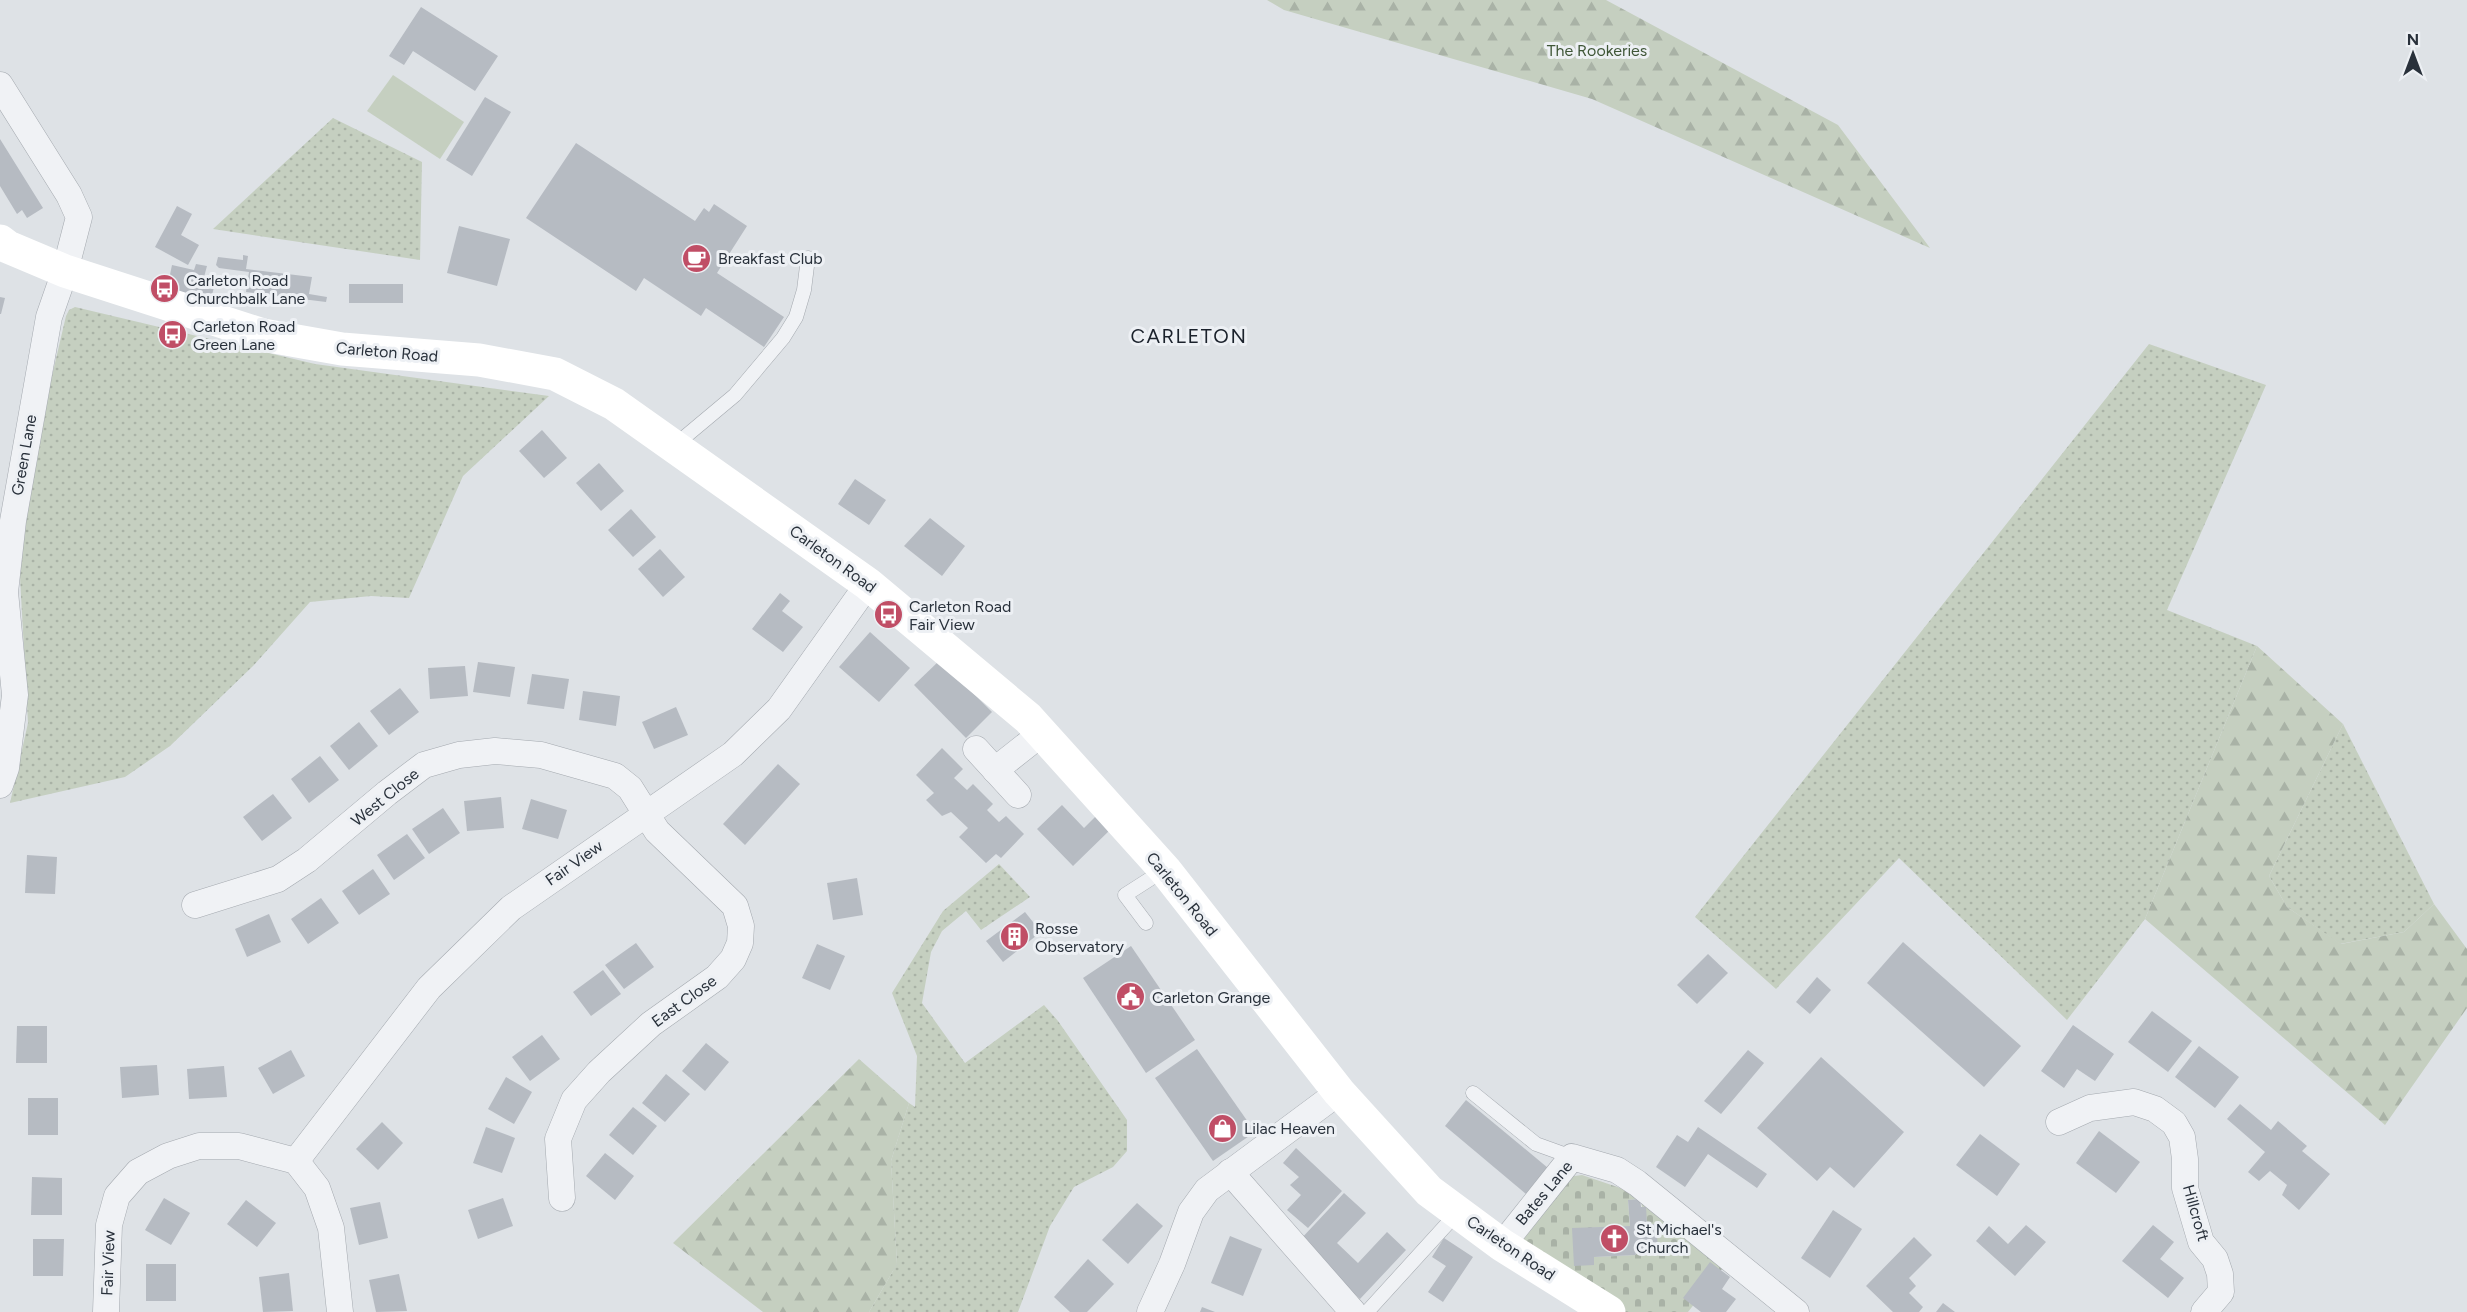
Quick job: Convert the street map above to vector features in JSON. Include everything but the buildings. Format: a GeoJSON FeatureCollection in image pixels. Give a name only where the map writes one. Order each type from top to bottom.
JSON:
{"type":"FeatureCollection","features":[{"type":"Feature","properties":{"kind":"street","name":"Green Lane"},"geometry":{"type":"LineString","coordinates":[[0,86],[69,195],[79,217],[65,271],[49,317],[6,520],[4,625],[15,695],[6,768],[0,785]]}},
{"type":"Feature","properties":{"kind":"street","name":"Carleton Road"},"geometry":{"type":"LineString","coordinates":[[0,241],[8,247],[65,271],[263,335],[342,349],[479,360],[555,374],[614,404],[868,584],[1019,711],[1042,733],[1164,870],[1339,1092],[1429,1191],[1502,1245],[1609,1312]]}},
{"type":"Feature","properties":{"kind":"street","name":"Fair View"},"geometry":{"type":"LineString","coordinates":[[106,1312],[109,1225],[117,1196],[138,1172],[168,1156],[199,1146],[239,1146],[296,1161],[429,988],[511,908],[646,812],[733,754],[779,708],[868,584]]}},
{"type":"Feature","properties":{"kind":"street"},"geometry":{"type":"LineString","coordinates":[[995,770],[1042,733]]}},
{"type":"Feature","properties":{"kind":"street"},"geometry":{"type":"LineString","coordinates":[[976,749],[1018,795]]}},
{"type":"Feature","properties":{"kind":"street","name":"West Close"},"geometry":{"type":"LineString","coordinates":[[195,905],[278,879],[307,860],[424,765],[459,755],[495,751],[542,754],[615,776],[630,788],[646,812]]}},
{"type":"Feature","properties":{"kind":"street","name":"East Close"},"geometry":{"type":"LineString","coordinates":[[562,1198],[558,1139],[574,1100],[599,1072],[651,1024],[717,977],[733,959],[740,942],[741,926],[735,906],[657,831],[646,812]]}},
{"type":"Feature","properties":{"kind":"street"},"geometry":{"type":"LineString","coordinates":[[1150,1312],[1172,1264],[1191,1212],[1207,1190],[1339,1092]]}},
{"type":"Feature","properties":{"kind":"street","name":"Hillcroft"},"geometry":{"type":"LineString","coordinates":[[2059,1122],[2090,1108],[2134,1102],[2155,1109],[2174,1123],[2182,1137],[2185,1188],[2201,1242],[2215,1259],[2220,1275],[2221,1292],[2204,1312]]}},
{"type":"Feature","properties":{"kind":"street","name":"Bates Lane"},"geometry":{"type":"LineString","coordinates":[[1502,1245],[1572,1157],[1617,1170],[1637,1183],[1796,1312]]}},
{"type":"Feature","properties":{"kind":"street"},"geometry":{"type":"LineString","coordinates":[[296,1161],[316,1188],[331,1228],[340,1312]]}},
{"type":"Feature","properties":{"kind":"street"},"geometry":{"type":"LineString","coordinates":[[1230,1172],[1353,1312]]}},
{"type":"Feature","properties":{"kind":"lane"},"geometry":{"type":"LineString","coordinates":[[674,446],[735,395],[783,339],[796,317],[804,290],[808,258]]}},
{"type":"Feature","properties":{"kind":"lane"},"geometry":{"type":"LineString","coordinates":[[1146,924],[1125,895],[1164,870]]}},
{"type":"Feature","properties":{"kind":"lane"},"geometry":{"type":"LineString","coordinates":[[1473,1093],[1536,1144],[1572,1157]]}},
{"type":"Feature","properties":{"kind":"lane"},"geometry":{"type":"LineString","coordinates":[[1367,1312],[1458,1212]]}},
{"type":"Feature","properties":{"kind":"green space","name":"The Rookeries"},"geometry":{"type":"Polygon","coordinates":[[[1267,0],[1606,0],[1838,125],[1930,248],[1592,99],[1284,10],[1267,0]]]}},
{"type":"Feature","properties":{"kind":"green space"},"geometry":{"type":"Polygon","coordinates":[[[393,75],[464,122],[440,159],[367,111],[393,75]]]}},
{"type":"Feature","properties":{"kind":"green space"},"geometry":{"type":"Polygon","coordinates":[[[333,118],[422,162],[420,260],[213,229],[333,118]]]}},
{"type":"Feature","properties":{"kind":"green space"},"geometry":{"type":"Polygon","coordinates":[[[75,307],[315,364],[549,396],[463,476],[409,598],[371,596],[310,602],[253,666],[170,746],[125,777],[10,803],[28,723],[19,559],[40,427],[66,316],[69,310],[75,307]]]}},
{"type":"Feature","properties":{"kind":"green space"},"geometry":{"type":"Polygon","coordinates":[[[2149,344],[2266,385],[2167,610],[2257,646],[2145,919],[2067,1020],[1899,858],[1776,989],[1695,917],[2149,344]]]}},
{"type":"Feature","properties":{"kind":"green space"},"geometry":{"type":"Polygon","coordinates":[[[2257,646],[2343,724],[2269,876],[2287,907],[2341,944],[2404,932],[2434,904],[2467,949],[2467,1008],[2385,1125],[2145,919],[2257,646]]]}},
{"type":"Feature","properties":{"kind":"green space"},"geometry":{"type":"Polygon","coordinates":[[[2343,724],[2434,904],[2404,932],[2340,944],[2287,907],[2269,876],[2343,724]]]}},
{"type":"Feature","properties":{"kind":"green space"},"geometry":{"type":"Polygon","coordinates":[[[999,864],[1030,897],[981,930],[966,911],[942,931],[931,952],[922,1003],[965,1063],[1044,1005],[1058,1021],[1127,1120],[1127,1151],[1113,1167],[1074,1187],[1050,1226],[1018,1312],[869,1312],[897,1264],[891,1161],[909,1103],[915,1107],[917,1056],[892,993],[943,911],[999,864]]]}},
{"type":"Feature","properties":{"kind":"green space"},"geometry":{"type":"Polygon","coordinates":[[[859,1059],[909,1103],[891,1161],[897,1264],[869,1312],[763,1312],[673,1243],[859,1059]]]}},
{"type":"Feature","properties":{"kind":"green space"},"geometry":{"type":"Polygon","coordinates":[[[1582,1175],[1641,1195],[1722,1269],[1688,1312],[1623,1312],[1520,1244],[1567,1177],[1582,1175]],[[1640,1199],[1628,1200],[1630,1226],[1573,1229],[1594,1265],[1594,1257],[1636,1255],[1635,1249],[1657,1248],[1656,1224],[1647,1224],[1640,1199]]]}},
{"type":"Feature","properties":{"kind":"place","name":"Breakfast Club"},"geometry":{"type":"Point","coordinates":[697,258]}},
{"type":"Feature","properties":{"kind":"place","name":"Carleton Road Churchbalk Lane"},"geometry":{"type":"Point","coordinates":[165,289]}},
{"type":"Feature","properties":{"kind":"place","name":"Carleton Road Green Lane"},"geometry":{"type":"Point","coordinates":[172,335]}},
{"type":"Feature","properties":{"kind":"place","name":"Carleton Road Fair View"},"geometry":{"type":"Point","coordinates":[888,615]}},
{"type":"Feature","properties":{"kind":"place","name":"Rosse Observatory"},"geometry":{"type":"Point","coordinates":[1014,937]}},
{"type":"Feature","properties":{"kind":"place","name":"Carleton Grange"},"geometry":{"type":"Point","coordinates":[1131,997]}},
{"type":"Feature","properties":{"kind":"place","name":"Lilac Heaven"},"geometry":{"type":"Point","coordinates":[1223,1128]}},
{"type":"Feature","properties":{"kind":"place","name":"St Michael's Church"},"geometry":{"type":"Point","coordinates":[1615,1238]}},
{"type":"Feature","properties":{"kind":"district","name":"CARLETON"},"geometry":{"type":"Point","coordinates":[1189,336]}}]}
